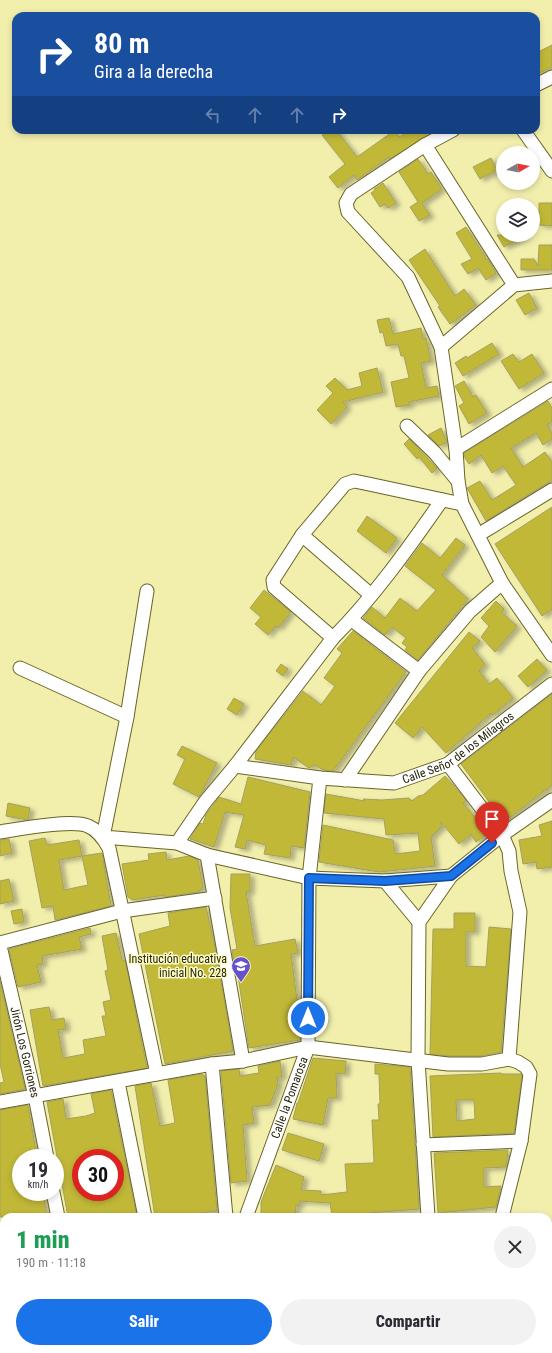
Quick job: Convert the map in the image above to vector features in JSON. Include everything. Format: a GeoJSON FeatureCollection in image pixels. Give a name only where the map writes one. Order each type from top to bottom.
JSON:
{"type":"FeatureCollection","features":[{"type":"Feature","properties":{"kind":"street"},"geometry":{"type":"LineString","coordinates":[[540,83],[552,77]]}},
{"type":"Feature","properties":{"kind":"street"},"geometry":{"type":"LineString","coordinates":[[445,134],[425,145],[351,194],[346,203],[348,212],[408,277],[441,347],[456,449],[458,481],[462,504],[502,583],[552,655]]}},
{"type":"Feature","properties":{"kind":"street"},"geometry":{"type":"LineString","coordinates":[[526,134],[552,171]]}},
{"type":"Feature","properties":{"kind":"street"},"geometry":{"type":"LineString","coordinates":[[425,145],[514,285]]}},
{"type":"Feature","properties":{"kind":"street"},"geometry":{"type":"LineString","coordinates":[[441,347],[514,285],[552,281]]}},
{"type":"Feature","properties":{"kind":"street"},"geometry":{"type":"LineString","coordinates":[[456,449],[552,389]]}},
{"type":"Feature","properties":{"kind":"street"},"geometry":{"type":"LineString","coordinates":[[407,426],[435,453],[458,481]]}},
{"type":"Feature","properties":{"kind":"street"},"geometry":{"type":"LineString","coordinates":[[333,638],[274,587],[273,580],[302,535],[345,484],[354,481],[462,504]]}},
{"type":"Feature","properties":{"kind":"street"},"geometry":{"type":"LineString","coordinates":[[478,535],[552,490]]}},
{"type":"Feature","properties":{"kind":"street"},"geometry":{"type":"LineString","coordinates":[[177,843],[205,802],[235,766],[333,638],[352,620],[422,530],[442,500]]}},
{"type":"Feature","properties":{"kind":"street"},"geometry":{"type":"LineString","coordinates":[[302,535],[371,595]]}},
{"type":"Feature","properties":{"kind":"street"},"geometry":{"type":"LineString","coordinates":[[345,780],[419,671],[470,611],[502,583]]}},
{"type":"Feature","properties":{"kind":"street"},"geometry":{"type":"LineString","coordinates":[[103,837],[127,717],[147,591]]}},
{"type":"Feature","properties":{"kind":"street"},"geometry":{"type":"LineString","coordinates":[[352,620],[419,671]]}},
{"type":"Feature","properties":{"kind":"street"},"geometry":{"type":"LineString","coordinates":[[20,668],[127,717]]}},
{"type":"Feature","properties":{"kind":"street","name":"Calle Señor de los Milagros"},"geometry":{"type":"LineString","coordinates":[[235,766],[320,778],[394,783],[448,764],[552,684]]}},
{"type":"Feature","properties":{"kind":"street"},"geometry":{"type":"LineString","coordinates":[[448,764],[502,835],[509,851],[511,871],[520,912],[509,1060]]}},
{"type":"Feature","properties":{"kind":"street","name":"Calle la Pomarosa"},"geometry":{"type":"LineString","coordinates":[[247,1213],[308,1047],[309,878],[320,778]]}},
{"type":"Feature","properties":{"kind":"street"},"geometry":{"type":"LineString","coordinates":[[428,1213],[418,1060],[419,922],[451,876],[502,835],[552,800]]}},
{"type":"Feature","properties":{"kind":"street"},"geometry":{"type":"LineString","coordinates":[[0,832],[50,825],[70,824],[87,825],[103,837],[108,848],[157,1074]]}},
{"type":"Feature","properties":{"kind":"street"},"geometry":{"type":"LineString","coordinates":[[103,837],[177,843],[208,855],[309,878],[385,881],[451,876]]}},
{"type":"Feature","properties":{"kind":"street"},"geometry":{"type":"LineString","coordinates":[[208,855],[243,1061]]}},
{"type":"Feature","properties":{"kind":"street"},"geometry":{"type":"LineString","coordinates":[[385,881],[419,922]]}},
{"type":"Feature","properties":{"kind":"street"},"geometry":{"type":"LineString","coordinates":[[0,945],[122,911],[215,898]]}},
{"type":"Feature","properties":{"kind":"street","name":"Jirón Los Gorriones"},"geometry":{"type":"LineString","coordinates":[[0,945],[35,1096],[45,1149]]}},
{"type":"Feature","properties":{"kind":"street"},"geometry":{"type":"LineString","coordinates":[[0,1102],[212,1064],[243,1061],[308,1047],[448,1064],[482,1064],[509,1060],[518,1062],[526,1067],[530,1074],[521,1141],[503,1213]]}},
{"type":"Feature","properties":{"kind":"street"},"geometry":{"type":"LineString","coordinates":[[212,1064],[225,1213]]}},
{"type":"Feature","properties":{"kind":"street"},"geometry":{"type":"LineString","coordinates":[[118,1082],[144,1213]]}},
{"type":"Feature","properties":{"kind":"street"},"geometry":{"type":"LineString","coordinates":[[423,1145],[521,1141]]}},
{"type":"Feature","properties":{"kind":"street"},"geometry":{"type":"LineString","coordinates":[[55,1201],[57,1213]]}},
{"type":"Feature","properties":{"kind":"building"},"geometry":{"type":"Polygon","coordinates":[[[552,45],[552,67],[540,73],[540,51],[552,45]]]}},
{"type":"Feature","properties":{"kind":"building"},"geometry":{"type":"Polygon","coordinates":[[[339,134],[357,157],[389,134],[397,134],[399,137],[404,134],[430,134],[390,159],[389,157],[357,180],[354,175],[338,188],[329,177],[345,164],[322,135],[339,134]]]}},
{"type":"Feature","properties":{"kind":"building"},"geometry":{"type":"Polygon","coordinates":[[[491,158],[496,171],[480,179],[473,167],[491,158]]]}},
{"type":"Feature","properties":{"kind":"building"},"geometry":{"type":"Polygon","coordinates":[[[418,159],[428,174],[431,172],[442,189],[422,203],[430,215],[419,221],[410,207],[418,202],[399,172],[418,159]]]}},
{"type":"Feature","properties":{"kind":"building"},"geometry":{"type":"Polygon","coordinates":[[[383,183],[396,203],[388,208],[385,204],[380,207],[371,193],[383,183]]]}},
{"type":"Feature","properties":{"kind":"building"},"geometry":{"type":"Polygon","coordinates":[[[540,203],[552,203],[552,226],[540,225],[540,203]]]}},
{"type":"Feature","properties":{"kind":"building"},"geometry":{"type":"Polygon","coordinates":[[[466,227],[486,258],[485,259],[488,259],[496,273],[486,280],[478,268],[468,274],[461,264],[472,259],[456,233],[466,227]]]}},
{"type":"Feature","properties":{"kind":"building"},"geometry":{"type":"Polygon","coordinates":[[[501,242],[513,242],[504,247],[501,242]]]}},
{"type":"Feature","properties":{"kind":"building"},"geometry":{"type":"Polygon","coordinates":[[[539,245],[552,245],[552,270],[521,270],[521,259],[534,259],[538,266],[539,245]]]}},
{"type":"Feature","properties":{"kind":"building"},"geometry":{"type":"Polygon","coordinates":[[[425,249],[455,296],[464,289],[476,305],[450,324],[438,307],[440,306],[409,260],[425,249]]]}},
{"type":"Feature","properties":{"kind":"building"},"geometry":{"type":"Polygon","coordinates":[[[529,293],[537,308],[525,315],[516,300],[529,293]]]}},
{"type":"Feature","properties":{"kind":"building"},"geometry":{"type":"Polygon","coordinates":[[[389,318],[393,334],[421,328],[423,339],[426,338],[431,361],[421,363],[426,388],[437,386],[439,396],[409,402],[410,405],[396,407],[391,382],[409,378],[404,356],[401,356],[398,344],[386,346],[383,332],[380,333],[377,320],[389,318]]]}},
{"type":"Feature","properties":{"kind":"building"},"geometry":{"type":"Polygon","coordinates":[[[492,343],[499,354],[463,376],[455,363],[466,356],[467,358],[492,343]]]}},
{"type":"Feature","properties":{"kind":"building"},"geometry":{"type":"Polygon","coordinates":[[[513,354],[519,362],[532,354],[544,373],[519,389],[501,361],[513,354]]]}},
{"type":"Feature","properties":{"kind":"building"},"geometry":{"type":"Polygon","coordinates":[[[377,368],[383,392],[343,402],[347,407],[331,424],[317,410],[333,393],[326,386],[335,378],[347,390],[362,386],[359,373],[377,368]]]}},
{"type":"Feature","properties":{"kind":"building"},"geometry":{"type":"Polygon","coordinates":[[[464,381],[473,397],[476,395],[487,413],[469,424],[459,406],[464,403],[455,386],[464,381]]]}},
{"type":"Feature","properties":{"kind":"building"},"geometry":{"type":"Polygon","coordinates":[[[548,401],[552,408],[552,422],[547,425],[552,433],[552,439],[543,445],[536,433],[511,448],[523,467],[545,452],[552,462],[552,480],[486,521],[467,488],[480,481],[492,500],[516,485],[503,466],[492,473],[481,455],[469,464],[464,453],[548,401]]]}},
{"type":"Feature","properties":{"kind":"building"},"geometry":{"type":"Polygon","coordinates":[[[441,428],[447,442],[439,446],[428,435],[441,428]]]}},
{"type":"Feature","properties":{"kind":"building"},"geometry":{"type":"Polygon","coordinates":[[[409,439],[437,468],[432,473],[419,457],[417,459],[404,444],[409,439]]]}},
{"type":"Feature","properties":{"kind":"building"},"geometry":{"type":"Polygon","coordinates":[[[552,507],[552,609],[542,616],[495,544],[552,507]]]}},
{"type":"Feature","properties":{"kind":"building"},"geometry":{"type":"Polygon","coordinates":[[[367,516],[397,538],[386,553],[357,531],[367,516]]]}},
{"type":"Feature","properties":{"kind":"building"},"geometry":{"type":"Polygon","coordinates":[[[456,538],[465,545],[442,575],[468,599],[418,660],[405,650],[407,647],[402,643],[406,638],[392,627],[385,635],[363,618],[372,607],[385,618],[400,598],[417,611],[436,590],[405,566],[422,543],[440,558],[456,538]]]}},
{"type":"Feature","properties":{"kind":"building"},"geometry":{"type":"Polygon","coordinates":[[[264,590],[291,612],[278,628],[275,626],[268,635],[255,624],[261,617],[250,608],[264,590]]]}},
{"type":"Feature","properties":{"kind":"building"},"geometry":{"type":"Polygon","coordinates":[[[496,601],[504,609],[501,612],[517,626],[495,652],[481,637],[489,626],[481,618],[496,601]]]}},
{"type":"Feature","properties":{"kind":"building"},"geometry":{"type":"Polygon","coordinates":[[[353,631],[406,672],[333,771],[323,770],[315,765],[309,768],[293,757],[291,765],[255,759],[256,751],[303,691],[321,705],[335,686],[324,678],[342,653],[337,649],[353,631]]]}},
{"type":"Feature","properties":{"kind":"building"},"geometry":{"type":"Polygon","coordinates":[[[469,632],[480,641],[472,648],[485,664],[479,671],[489,684],[497,678],[513,698],[493,715],[491,713],[446,753],[422,727],[413,738],[395,723],[469,632]]]}},
{"type":"Feature","properties":{"kind":"building"},"geometry":{"type":"Polygon","coordinates":[[[537,659],[547,670],[528,687],[518,676],[537,659]]]}},
{"type":"Feature","properties":{"kind":"building"},"geometry":{"type":"Polygon","coordinates":[[[281,664],[288,669],[283,676],[276,671],[281,664]]]}},
{"type":"Feature","properties":{"kind":"building"},"geometry":{"type":"Polygon","coordinates":[[[552,694],[552,785],[504,822],[461,764],[552,694]]]}},
{"type":"Feature","properties":{"kind":"building"},"geometry":{"type":"Polygon","coordinates":[[[234,698],[244,704],[237,715],[227,709],[234,698]]]}},
{"type":"Feature","properties":{"kind":"building"},"geometry":{"type":"Polygon","coordinates":[[[182,746],[217,763],[199,797],[173,784],[185,759],[177,755],[182,746]]]}},
{"type":"Feature","properties":{"kind":"building"},"geometry":{"type":"Polygon","coordinates":[[[445,776],[466,800],[463,803],[488,833],[476,842],[471,834],[459,844],[441,822],[442,826],[431,837],[435,866],[379,872],[319,862],[323,825],[393,840],[395,854],[420,851],[418,833],[386,835],[384,819],[324,813],[326,794],[365,801],[363,799],[382,800],[409,798],[412,801],[418,796],[423,795],[445,776]]]}},
{"type":"Feature","properties":{"kind":"building"},"geometry":{"type":"Polygon","coordinates":[[[248,777],[310,792],[304,848],[291,846],[290,858],[264,854],[266,845],[247,840],[245,849],[235,847],[244,815],[225,812],[214,847],[190,839],[200,823],[203,824],[206,815],[219,797],[241,804],[248,777]]]}},
{"type":"Feature","properties":{"kind":"building"},"geometry":{"type":"Polygon","coordinates":[[[8,803],[30,808],[28,820],[6,816],[8,803]]]}},
{"type":"Feature","properties":{"kind":"building"},"geometry":{"type":"Polygon","coordinates":[[[552,821],[552,867],[537,869],[536,862],[523,864],[519,840],[542,836],[539,825],[552,821]]]}},
{"type":"Feature","properties":{"kind":"building"},"geometry":{"type":"Polygon","coordinates":[[[45,838],[47,845],[79,840],[82,856],[102,853],[111,906],[55,920],[53,906],[42,908],[29,841],[45,838]],[[82,856],[59,860],[64,890],[88,885],[82,856]]]}},
{"type":"Feature","properties":{"kind":"building"},"geometry":{"type":"Polygon","coordinates":[[[9,839],[12,853],[0,856],[0,840],[9,839]]]}},
{"type":"Feature","properties":{"kind":"building"},"geometry":{"type":"Polygon","coordinates":[[[166,852],[167,860],[189,856],[198,860],[203,887],[198,892],[165,897],[165,895],[132,900],[128,897],[122,864],[149,860],[148,854],[166,852]]]}},
{"type":"Feature","properties":{"kind":"building"},"geometry":{"type":"Polygon","coordinates":[[[231,874],[250,874],[250,892],[246,892],[255,946],[295,939],[298,953],[291,954],[300,1023],[300,1040],[249,1048],[236,963],[234,964],[232,950],[237,949],[230,908],[231,874]]]}},
{"type":"Feature","properties":{"kind":"building"},"geometry":{"type":"Polygon","coordinates":[[[9,879],[14,901],[0,904],[0,881],[9,879]]]}},
{"type":"Feature","properties":{"kind":"building"},"geometry":{"type":"Polygon","coordinates":[[[206,907],[216,952],[233,1051],[165,1064],[139,934],[170,926],[168,913],[206,907]]]}},
{"type":"Feature","properties":{"kind":"building"},"geometry":{"type":"Polygon","coordinates":[[[22,909],[24,922],[14,924],[11,911],[22,909]]]}},
{"type":"Feature","properties":{"kind":"building"},"geometry":{"type":"Polygon","coordinates":[[[454,913],[475,913],[475,932],[466,932],[466,966],[486,967],[489,927],[511,929],[501,1052],[481,1056],[448,1056],[430,1054],[433,929],[454,929],[454,913]]]}},
{"type":"Feature","properties":{"kind":"building"},"geometry":{"type":"Polygon","coordinates":[[[90,928],[91,934],[79,937],[82,949],[42,956],[43,964],[37,965],[41,982],[18,987],[9,949],[90,928]]]}},
{"type":"Feature","properties":{"kind":"building"},"geometry":{"type":"Polygon","coordinates":[[[116,933],[122,960],[125,960],[147,1068],[43,1086],[30,1010],[49,1007],[52,1020],[64,1018],[66,1029],[58,1030],[63,1058],[85,1054],[83,1040],[106,1036],[102,1016],[106,1016],[103,1002],[111,1000],[105,971],[108,970],[102,936],[116,933]]]}},
{"type":"Feature","properties":{"kind":"building"},"geometry":{"type":"Polygon","coordinates":[[[0,981],[25,1089],[0,1094],[0,1083],[4,1082],[0,1064],[0,981]]]}},
{"type":"Feature","properties":{"kind":"building"},"geometry":{"type":"Polygon","coordinates":[[[313,1058],[346,1061],[345,1074],[336,1073],[337,1098],[328,1098],[323,1125],[293,1119],[313,1058]]]}},
{"type":"Feature","properties":{"kind":"building"},"geometry":{"type":"Polygon","coordinates":[[[280,1061],[282,1077],[277,1077],[278,1084],[270,1105],[252,1107],[254,1123],[243,1125],[247,1181],[231,1183],[221,1071],[239,1069],[240,1076],[259,1073],[258,1066],[280,1061]]]}},
{"type":"Feature","properties":{"kind":"building"},"geometry":{"type":"Polygon","coordinates":[[[375,1064],[410,1067],[419,1209],[369,1213],[332,1213],[330,1203],[300,1201],[299,1206],[296,1205],[295,1213],[261,1213],[261,1202],[276,1165],[304,1177],[301,1190],[321,1191],[321,1195],[347,1192],[345,1164],[374,1163],[372,1120],[379,1120],[378,1104],[380,1104],[379,1074],[375,1074],[375,1064]]]}},
{"type":"Feature","properties":{"kind":"building"},"geometry":{"type":"Polygon","coordinates":[[[501,1073],[521,1074],[522,1076],[514,1133],[433,1137],[430,1076],[501,1073]],[[456,1100],[457,1121],[475,1119],[474,1100],[456,1100]]]}},
{"type":"Feature","properties":{"kind":"building"},"geometry":{"type":"Polygon","coordinates":[[[202,1074],[205,1076],[217,1211],[201,1213],[154,1213],[135,1086],[151,1083],[160,1126],[175,1123],[168,1080],[202,1074]]]}},
{"type":"Feature","properties":{"kind":"building"},"geometry":{"type":"Polygon","coordinates":[[[111,1090],[123,1149],[72,1149],[72,1201],[124,1201],[124,1154],[136,1213],[67,1213],[64,1195],[64,1149],[56,1149],[47,1102],[63,1099],[66,1119],[95,1113],[91,1094],[111,1090]]]}},
{"type":"Feature","properties":{"kind":"building"},"geometry":{"type":"Polygon","coordinates":[[[28,1105],[35,1149],[12,1149],[12,1201],[44,1201],[46,1213],[0,1213],[0,1110],[28,1105]]]}},
{"type":"Feature","properties":{"kind":"building"},"geometry":{"type":"Polygon","coordinates":[[[288,1133],[324,1144],[319,1161],[282,1150],[288,1133]]]}},
{"type":"Feature","properties":{"kind":"building"},"geometry":{"type":"Polygon","coordinates":[[[508,1150],[506,1167],[484,1168],[484,1187],[501,1186],[496,1207],[438,1213],[434,1153],[508,1150]]]}},
{"type":"Feature","properties":{"kind":"place","name":"Institución educativa inicial No. 228"},"geometry":{"type":"Point","coordinates":[241,983]}},
{"type":"Feature","properties":{"kind":"route"},"geometry":{"type":"LineString","coordinates":[[308,1018],[309,878],[385,881],[451,876],[492,843]]}}]}
